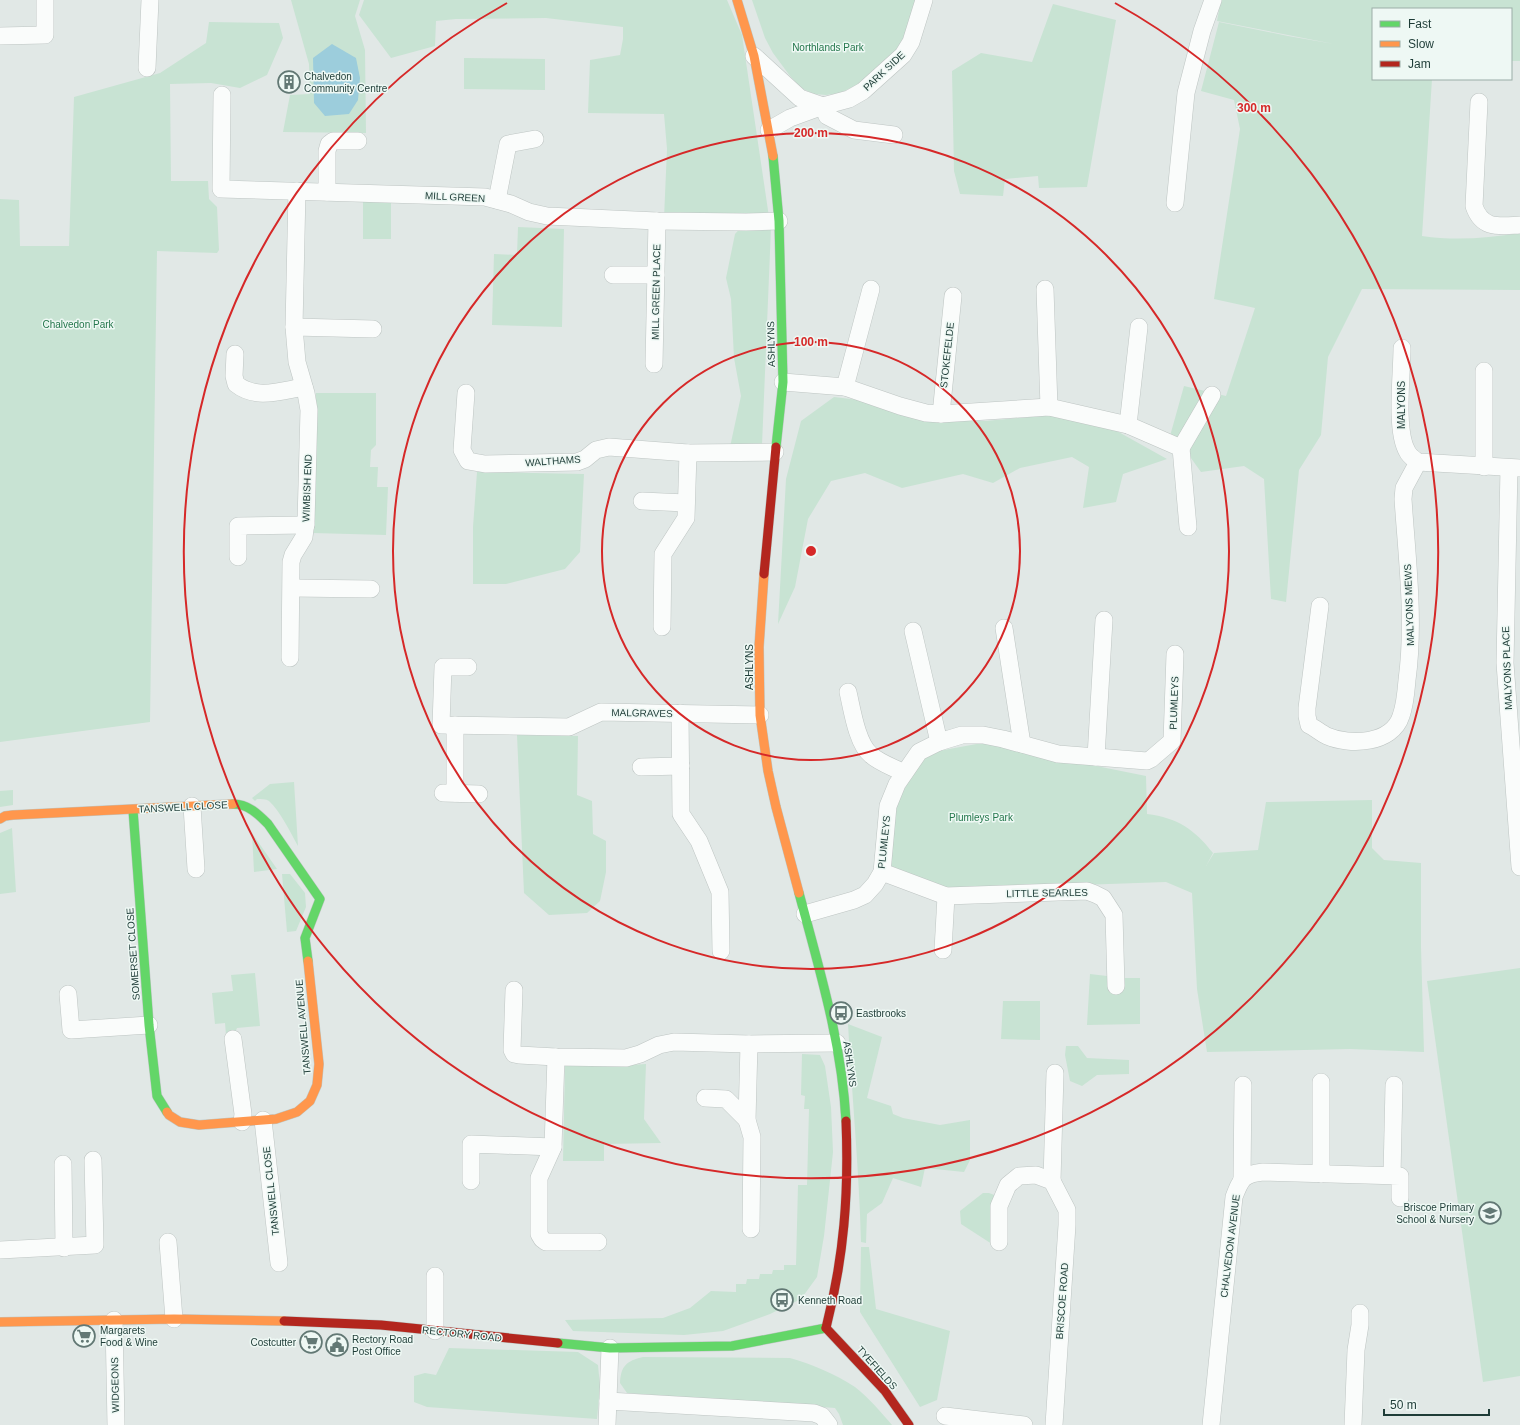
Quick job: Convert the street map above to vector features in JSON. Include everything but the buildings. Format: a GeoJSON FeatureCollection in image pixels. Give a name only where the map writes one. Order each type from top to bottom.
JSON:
{"type":"FeatureCollection","features":[{"type":"Feature","properties":{"kind":"street"},"geometry":{"type":"LineString","coordinates":[[0,36],[45,35],[45,0]]}},
{"type":"Feature","properties":{"kind":"street"},"geometry":{"type":"LineString","coordinates":[[147,68],[150,0]]}},
{"type":"Feature","properties":{"kind":"street","name":"ASHLYNS"},"geometry":{"type":"LineString","coordinates":[[737,0],[754,56],[769,130],[774,164],[779,221],[782,382],[764,571],[759,648],[760,715],[768,771],[773,793],[837,1043],[844,1100],[847,1160],[845,1232],[834,1301],[826,1328]]}},
{"type":"Feature","properties":{"kind":"street","name":"PARK SIDE"},"geometry":{"type":"LineString","coordinates":[[769,130],[790,118],[823,106],[850,99],[863,91],[903,55],[911,42],[924,0]]}},
{"type":"Feature","properties":{"kind":"street"},"geometry":{"type":"LineString","coordinates":[[1175,203],[1186,93],[1202,31],[1213,0]]}},
{"type":"Feature","properties":{"kind":"street"},"geometry":{"type":"LineString","coordinates":[[754,56],[800,98],[823,106],[826,116],[854,130],[894,134]]}},
{"type":"Feature","properties":{"kind":"street","name":"MILL GREEN"},"geometry":{"type":"LineString","coordinates":[[222,95],[221,189],[485,197],[511,204],[529,212],[547,216],[657,221],[779,221]]}},
{"type":"Feature","properties":{"kind":"street"},"geometry":{"type":"LineString","coordinates":[[1479,102],[1474,206],[1477,215],[1483,221],[1491,225],[1520,225]]}},
{"type":"Feature","properties":{"kind":"street"},"geometry":{"type":"LineString","coordinates":[[497,200],[508,144],[534,138]]}},
{"type":"Feature","properties":{"kind":"street"},"geometry":{"type":"LineString","coordinates":[[327,192],[327,151],[329,144],[333,141],[358,141]]}},
{"type":"Feature","properties":{"kind":"street","name":"WIMBISH END"},"geometry":{"type":"LineString","coordinates":[[290,658],[292,559],[304,537],[306,525],[309,410],[297,362],[294,327],[297,191]]}},
{"type":"Feature","properties":{"kind":"street","name":"MILL GREEN PLACE"},"geometry":{"type":"LineString","coordinates":[[654,364],[657,221]]}},
{"type":"Feature","properties":{"kind":"street"},"geometry":{"type":"LineString","coordinates":[[613,274],[656,275]]}},
{"type":"Feature","properties":{"kind":"street"},"geometry":{"type":"LineString","coordinates":[[845,387],[871,289]]}},
{"type":"Feature","properties":{"kind":"street"},"geometry":{"type":"LineString","coordinates":[[1045,289],[1049,407]]}},
{"type":"Feature","properties":{"kind":"street","name":"STOKEFELDE"},"geometry":{"type":"LineString","coordinates":[[941,414],[953,296]]}},
{"type":"Feature","properties":{"kind":"street"},"geometry":{"type":"LineString","coordinates":[[294,327],[373,329]]}},
{"type":"Feature","properties":{"kind":"street"},"geometry":{"type":"LineString","coordinates":[[1128,424],[1139,327]]}},
{"type":"Feature","properties":{"kind":"street","name":"MALYONS"},"geometry":{"type":"LineString","coordinates":[[1402,348],[1400,425],[1402,439],[1407,453],[1418,462]]}},
{"type":"Feature","properties":{"kind":"street"},"geometry":{"type":"LineString","coordinates":[[235,354],[234,376],[236,384],[244,391],[262,394],[304,387]]}},
{"type":"Feature","properties":{"kind":"street"},"geometry":{"type":"LineString","coordinates":[[1484,371],[1484,467]]}},
{"type":"Feature","properties":{"kind":"street"},"geometry":{"type":"LineString","coordinates":[[782,382],[845,387],[900,406],[926,413],[941,414],[1049,407],[1128,424],[1181,448]]}},
{"type":"Feature","properties":{"kind":"street","name":"WALTHAMS"},"geometry":{"type":"LineString","coordinates":[[466,394],[462,450],[468,461],[485,464],[577,462],[585,459],[596,450],[610,448],[688,454],[775,452]]}},
{"type":"Feature","properties":{"kind":"street"},"geometry":{"type":"LineString","coordinates":[[1188,526],[1181,448],[1212,395]]}},
{"type":"Feature","properties":{"kind":"street"},"geometry":{"type":"LineString","coordinates":[[662,627],[663,554],[686,518],[688,454]]}},
{"type":"Feature","properties":{"kind":"street"},"geometry":{"type":"LineString","coordinates":[[1418,462],[1514,468]]}},
{"type":"Feature","properties":{"kind":"street","name":"MALYONS MEWS"},"geometry":{"type":"LineString","coordinates":[[1320,606],[1307,708],[1309,725],[1328,736],[1344,740],[1365,742],[1377,739],[1386,734],[1395,726],[1401,717],[1405,699],[1410,658],[1411,620],[1403,499],[1404,488],[1418,462]]}},
{"type":"Feature","properties":{"kind":"street","name":"MALYONS PLACE"},"geometry":{"type":"LineString","coordinates":[[1514,468],[1505,663],[1520,867]]}},
{"type":"Feature","properties":{"kind":"street"},"geometry":{"type":"LineString","coordinates":[[642,501],[686,503]]}},
{"type":"Feature","properties":{"kind":"street"},"geometry":{"type":"LineString","coordinates":[[238,557],[238,526],[306,525]]}},
{"type":"Feature","properties":{"kind":"street"},"geometry":{"type":"LineString","coordinates":[[292,588],[370,590]]}},
{"type":"Feature","properties":{"kind":"street"},"geometry":{"type":"LineString","coordinates":[[1096,757],[1104,620]]}},
{"type":"Feature","properties":{"kind":"street"},"geometry":{"type":"LineString","coordinates":[[1004,628],[1022,744]]}},
{"type":"Feature","properties":{"kind":"street"},"geometry":{"type":"LineString","coordinates":[[913,631],[939,742]]}},
{"type":"Feature","properties":{"kind":"street","name":"PLUMLEYS"},"geometry":{"type":"LineString","coordinates":[[805,914],[836,906],[864,895],[875,884],[882,872],[888,806],[891,796],[904,773],[919,752],[939,742],[956,737],[972,735],[1002,739],[1058,754],[1147,761],[1155,756],[1172,741],[1175,654]]}},
{"type":"Feature","properties":{"kind":"street"},"geometry":{"type":"LineString","coordinates":[[468,667],[443,667],[442,725],[455,725],[449,793],[479,794]]}},
{"type":"Feature","properties":{"kind":"street"},"geometry":{"type":"LineString","coordinates":[[848,692],[860,739],[870,755],[904,773]]}},
{"type":"Feature","properties":{"kind":"street","name":"MALGRAVES"},"geometry":{"type":"LineString","coordinates":[[455,725],[569,727],[601,712],[760,715]]}},
{"type":"Feature","properties":{"kind":"street"},"geometry":{"type":"LineString","coordinates":[[680,713],[680,814],[699,841],[720,892],[721,952]]}},
{"type":"Feature","properties":{"kind":"street"},"geometry":{"type":"LineString","coordinates":[[641,767],[681,766]]}},
{"type":"Feature","properties":{"kind":"street","name":"TANSWELL CLOSE"},"geometry":{"type":"LineString","coordinates":[[0,819],[5,816],[67,812],[240,804],[249,807],[271,828],[320,899]]}},
{"type":"Feature","properties":{"kind":"street"},"geometry":{"type":"LineString","coordinates":[[192,806],[196,869]]}},
{"type":"Feature","properties":{"kind":"street","name":"SOMERSET CLOSE"},"geometry":{"type":"LineString","coordinates":[[133,810],[149,1025],[156,1096]]}},
{"type":"Feature","properties":{"kind":"street","name":"LITTLE SEARLES"},"geometry":{"type":"LineString","coordinates":[[882,872],[946,896],[1087,891],[1095,894],[1103,898],[1114,915],[1116,986]]}},
{"type":"Feature","properties":{"kind":"street"},"geometry":{"type":"LineString","coordinates":[[943,950],[946,896]]}},
{"type":"Feature","properties":{"kind":"street","name":"TANSWELL AVENUE"},"geometry":{"type":"LineString","coordinates":[[156,1096],[168,1115],[180,1122],[199,1125],[286,1117],[306,1105],[313,1097],[317,1088],[319,1064],[305,938],[320,899]]}},
{"type":"Feature","properties":{"kind":"street"},"geometry":{"type":"LineString","coordinates":[[514,990],[512,1050],[514,1054],[556,1057],[633,1057],[658,1045],[674,1042],[748,1044],[837,1043]]}},
{"type":"Feature","properties":{"kind":"street"},"geometry":{"type":"LineString","coordinates":[[68,994],[71,1030],[149,1025]]}},
{"type":"Feature","properties":{"kind":"street"},"geometry":{"type":"LineString","coordinates":[[233,1039],[243,1114],[242,1122]]}},
{"type":"Feature","properties":{"kind":"street"},"geometry":{"type":"LineString","coordinates":[[748,1044],[747,1120],[752,1137],[751,1229]]}},
{"type":"Feature","properties":{"kind":"street"},"geometry":{"type":"LineString","coordinates":[[556,1057],[553,1148],[539,1178],[539,1234],[546,1242],[598,1242]]}},
{"type":"Feature","properties":{"kind":"street","name":"BRISCOE ROAD"},"geometry":{"type":"LineString","coordinates":[[1054,1425],[1067,1225],[1067,1210],[1052,1181],[1055,1073]]}},
{"type":"Feature","properties":{"kind":"street"},"geometry":{"type":"LineString","coordinates":[[1321,1082],[1321,1174]]}},
{"type":"Feature","properties":{"kind":"street"},"geometry":{"type":"LineString","coordinates":[[1242,1179],[1243,1085]]}},
{"type":"Feature","properties":{"kind":"street"},"geometry":{"type":"LineString","coordinates":[[1394,1085],[1396,1176],[1400,1198]]}},
{"type":"Feature","properties":{"kind":"street"},"geometry":{"type":"LineString","coordinates":[[705,1098],[726,1098],[747,1120]]}},
{"type":"Feature","properties":{"kind":"street","name":"TANSWELL CLOSE"},"geometry":{"type":"LineString","coordinates":[[264,1120],[278,1262]]}},
{"type":"Feature","properties":{"kind":"street"},"geometry":{"type":"LineString","coordinates":[[471,1181],[471,1144],[553,1148]]}},
{"type":"Feature","properties":{"kind":"street"},"geometry":{"type":"LineString","coordinates":[[0,1250],[95,1246],[94,1160]]}},
{"type":"Feature","properties":{"kind":"street"},"geometry":{"type":"LineString","coordinates":[[63,1164],[64,1248]]}},
{"type":"Feature","properties":{"kind":"street"},"geometry":{"type":"LineString","coordinates":[[1242,1179],[1246,1175],[1263,1172],[1396,1176]]}},
{"type":"Feature","properties":{"kind":"street"},"geometry":{"type":"LineString","coordinates":[[998,1242],[999,1206],[1008,1185],[1020,1176],[1036,1175],[1052,1181]]}},
{"type":"Feature","properties":{"kind":"street","name":"CHALVEDON AVENUE"},"geometry":{"type":"LineString","coordinates":[[1211,1425],[1234,1198],[1242,1179]]}},
{"type":"Feature","properties":{"kind":"street"},"geometry":{"type":"LineString","coordinates":[[168,1242],[174,1319]]}},
{"type":"Feature","properties":{"kind":"street"},"geometry":{"type":"LineString","coordinates":[[435,1276],[435,1331]]}},
{"type":"Feature","properties":{"kind":"street"},"geometry":{"type":"LineString","coordinates":[[1353,1425],[1356,1350],[1360,1313]]}},
{"type":"Feature","properties":{"kind":"street","name":"RECTORY ROAD"},"geometry":{"type":"LineString","coordinates":[[0,1322],[174,1319],[309,1321],[381,1325],[610,1348],[703,1348],[732,1346],[826,1328]]}},
{"type":"Feature","properties":{"kind":"street","name":"WIDGEONS"},"geometry":{"type":"LineString","coordinates":[[114,1320],[116,1425]]}},
{"type":"Feature","properties":{"kind":"street","name":"TYEFIELDS"},"geometry":{"type":"LineString","coordinates":[[826,1328],[885,1391],[909,1425]]}},
{"type":"Feature","properties":{"kind":"street"},"geometry":{"type":"LineString","coordinates":[[607,1425],[610,1348]]}},
{"type":"Feature","properties":{"kind":"street"},"geometry":{"type":"LineString","coordinates":[[608,1401],[814,1413],[822,1416],[828,1424]]}},
{"type":"Feature","properties":{"kind":"street"},"geometry":{"type":"LineString","coordinates":[[946,1416],[1024,1425]]}},
{"type":"Feature","properties":{"kind":"green space"},"geometry":{"type":"Polygon","coordinates":[[[291,0],[360,0],[355,16],[365,50],[366,133],[283,132],[290,95],[310,94],[309,64],[291,0]]]}},
{"type":"Feature","properties":{"kind":"green space"},"geometry":{"type":"Polygon","coordinates":[[[364,0],[727,0],[742,35],[769,217],[664,218],[667,149],[664,114],[588,113],[590,60],[620,55],[623,39],[623,27],[546,18],[456,19],[436,21],[435,46],[391,58],[359,15],[364,0]]]}},
{"type":"Feature","properties":{"kind":"green space","name":"Northlands Park"},"geometry":{"type":"Polygon","coordinates":[[[752,0],[916,0],[900,50],[861,83],[840,93],[826,95],[814,94],[801,88],[790,76],[773,53],[765,38],[752,0]]]}},
{"type":"Feature","properties":{"kind":"green space"},"geometry":{"type":"Polygon","coordinates":[[[1221,0],[1520,0],[1520,61],[1512,61],[1512,8],[1372,8],[1372,80],[1432,80],[1422,236],[1435,238],[1471,238],[1520,233],[1520,290],[1362,289],[1328,357],[1321,435],[1299,470],[1286,602],[1271,599],[1264,479],[1244,466],[1201,472],[1188,454],[1170,436],[1184,386],[1226,396],[1255,308],[1214,299],[1240,129],[1234,100],[1201,91],[1219,22],[1334,44],[1217,21],[1221,0]]]}},
{"type":"Feature","properties":{"kind":"green space"},"geometry":{"type":"Polygon","coordinates":[[[1053,4],[1116,20],[1087,187],[1039,188],[1038,176],[1005,179],[1003,196],[960,194],[954,171],[952,71],[981,53],[1032,62],[1053,4]]]}},
{"type":"Feature","properties":{"kind":"green space","name":"Chalvedon Park"},"geometry":{"type":"Polygon","coordinates":[[[209,22],[279,23],[283,38],[267,75],[240,88],[211,83],[170,84],[171,181],[208,181],[209,199],[217,207],[219,250],[217,253],[157,251],[150,722],[0,742],[0,199],[19,200],[20,246],[69,246],[74,97],[160,73],[206,43],[209,22]]]}},
{"type":"Feature","properties":{"kind":"green space"},"geometry":{"type":"Polygon","coordinates":[[[464,58],[545,59],[545,90],[464,89],[464,58]]]}},
{"type":"Feature","properties":{"kind":"green space"},"geometry":{"type":"Polygon","coordinates":[[[363,202],[391,202],[391,239],[363,239],[363,202]]]}},
{"type":"Feature","properties":{"kind":"green space"},"geometry":{"type":"Polygon","coordinates":[[[746,222],[771,228],[762,445],[730,447],[741,396],[734,358],[731,299],[726,278],[735,234],[746,222]]]}},
{"type":"Feature","properties":{"kind":"green space"},"geometry":{"type":"Polygon","coordinates":[[[518,227],[564,229],[562,327],[492,325],[494,254],[517,255],[518,227]]]}},
{"type":"Feature","properties":{"kind":"green space"},"geometry":{"type":"Polygon","coordinates":[[[316,393],[376,393],[376,445],[371,450],[370,467],[378,467],[377,487],[388,487],[386,535],[313,533],[316,393]]]}},
{"type":"Feature","properties":{"kind":"green space"},"geometry":{"type":"Polygon","coordinates":[[[834,397],[876,402],[928,421],[985,421],[1051,415],[1106,425],[1167,459],[1123,474],[1116,502],[1083,508],[1089,467],[1072,457],[1020,468],[993,483],[963,474],[902,488],[865,473],[831,481],[808,519],[795,587],[778,624],[786,479],[801,421],[834,397]]]}},
{"type":"Feature","properties":{"kind":"green space"},"geometry":{"type":"Polygon","coordinates":[[[477,472],[584,474],[580,552],[565,569],[506,584],[473,584],[473,527],[477,472]]]}},
{"type":"Feature","properties":{"kind":"green space"},"geometry":{"type":"Polygon","coordinates":[[[517,735],[578,736],[577,795],[592,801],[593,834],[606,841],[606,872],[600,901],[587,913],[549,915],[524,893],[517,735]]]}},
{"type":"Feature","properties":{"kind":"green space","name":"Plumleys Park"},"geometry":{"type":"Polygon","coordinates":[[[982,743],[1146,776],[1147,814],[1168,818],[1184,826],[1199,837],[1213,853],[1206,866],[1214,853],[1258,850],[1266,802],[1372,800],[1372,848],[1384,860],[1421,863],[1421,947],[1424,1052],[1350,1049],[1207,1052],[1197,989],[1192,893],[1166,882],[942,891],[886,871],[895,808],[922,754],[982,743]]]}},
{"type":"Feature","properties":{"kind":"green space"},"geometry":{"type":"Polygon","coordinates":[[[294,782],[298,846],[285,822],[269,801],[257,799],[255,801],[252,798],[270,784],[294,782]]]}},
{"type":"Feature","properties":{"kind":"green space"},"geometry":{"type":"Polygon","coordinates":[[[13,790],[13,805],[0,807],[0,791],[13,790]]]}},
{"type":"Feature","properties":{"kind":"green space"},"geometry":{"type":"Polygon","coordinates":[[[12,828],[16,892],[0,894],[0,833],[12,828]]]}},
{"type":"Feature","properties":{"kind":"green space"},"geometry":{"type":"Polygon","coordinates":[[[252,833],[277,869],[254,872],[252,833]]]}},
{"type":"Feature","properties":{"kind":"green space"},"geometry":{"type":"Polygon","coordinates":[[[282,874],[290,874],[305,893],[306,907],[296,931],[287,932],[282,874]]]}},
{"type":"Feature","properties":{"kind":"green space","name":"Briscoe Primary School & Nursery"},"geometry":{"type":"Polygon","coordinates":[[[1520,968],[1520,1376],[1483,1382],[1427,981],[1520,968]]]}},
{"type":"Feature","properties":{"kind":"green space"},"geometry":{"type":"Polygon","coordinates":[[[255,973],[260,1026],[237,1028],[234,1035],[226,1035],[225,1023],[215,1024],[212,993],[233,991],[231,975],[255,973]]]}},
{"type":"Feature","properties":{"kind":"green space"},"geometry":{"type":"Polygon","coordinates":[[[1090,974],[1107,976],[1117,987],[1121,978],[1140,978],[1140,1024],[1087,1025],[1090,974]]]}},
{"type":"Feature","properties":{"kind":"green space"},"geometry":{"type":"Polygon","coordinates":[[[1003,1001],[1040,1001],[1040,1040],[1001,1039],[1003,1001]]]}},
{"type":"Feature","properties":{"kind":"green space"},"geometry":{"type":"Polygon","coordinates":[[[848,1024],[882,1037],[867,1098],[891,1106],[893,1114],[903,1118],[940,1125],[970,1120],[970,1160],[964,1172],[925,1168],[921,1187],[893,1178],[882,1203],[867,1214],[866,1243],[861,1242],[859,1187],[848,1024]]]}},
{"type":"Feature","properties":{"kind":"green space"},"geometry":{"type":"Polygon","coordinates":[[[1066,1046],[1078,1046],[1087,1058],[1129,1060],[1129,1074],[1097,1075],[1082,1086],[1070,1081],[1065,1055],[1066,1046]]]}},
{"type":"Feature","properties":{"kind":"green space"},"geometry":{"type":"Polygon","coordinates":[[[802,1054],[820,1055],[825,1066],[831,1107],[833,1152],[824,1236],[817,1277],[801,1299],[770,1314],[723,1331],[684,1335],[573,1331],[565,1320],[663,1318],[690,1308],[711,1291],[736,1292],[736,1284],[746,1284],[747,1279],[759,1279],[760,1274],[772,1274],[773,1270],[784,1270],[784,1265],[796,1265],[798,1185],[807,1185],[809,1109],[804,1109],[805,1096],[801,1095],[802,1054]]]}},
{"type":"Feature","properties":{"kind":"green space"},"geometry":{"type":"Polygon","coordinates":[[[646,1064],[644,1119],[661,1143],[604,1144],[604,1161],[563,1161],[565,1065],[614,1066],[646,1064]]]}},
{"type":"Feature","properties":{"kind":"green space"},"geometry":{"type":"Polygon","coordinates":[[[983,1193],[989,1193],[997,1196],[995,1246],[961,1224],[960,1211],[983,1193]]]}},
{"type":"Feature","properties":{"kind":"green space"},"geometry":{"type":"Polygon","coordinates":[[[861,1247],[869,1247],[876,1309],[950,1331],[937,1400],[920,1407],[860,1312],[861,1247]]]}},
{"type":"Feature","properties":{"kind":"green space"},"geometry":{"type":"Polygon","coordinates":[[[449,1348],[578,1352],[598,1365],[600,1386],[597,1419],[427,1407],[414,1402],[414,1376],[425,1373],[436,1375],[449,1348]]]}},
{"type":"Feature","properties":{"kind":"green space"},"geometry":{"type":"Polygon","coordinates":[[[643,1357],[790,1358],[823,1370],[855,1387],[870,1400],[892,1425],[843,1425],[835,1408],[627,1393],[620,1383],[623,1368],[632,1360],[643,1357]]]}},
{"type":"Feature","properties":{"kind":"water"},"geometry":{"type":"Polygon","coordinates":[[[332,44],[356,58],[360,78],[358,100],[349,114],[325,116],[314,103],[313,58],[332,44]]]}},
{"type":"Feature","properties":{"kind":"traffic: fast"},"geometry":{"type":"LineString","coordinates":[[773,156],[779,221],[783,382],[776,447]]}},
{"type":"Feature","properties":{"kind":"traffic: fast"},"geometry":{"type":"LineString","coordinates":[[233,804],[238,804],[248,808],[268,824],[320,899],[305,938],[308,961]]}},
{"type":"Feature","properties":{"kind":"traffic: fast"},"geometry":{"type":"LineString","coordinates":[[133,810],[149,1025],[157,1096],[167,1112]]}},
{"type":"Feature","properties":{"kind":"traffic: fast"},"geometry":{"type":"LineString","coordinates":[[799,893],[822,978],[835,1034],[844,1092],[846,1121]]}},
{"type":"Feature","properties":{"kind":"traffic: fast"},"geometry":{"type":"LineString","coordinates":[[558,1343],[610,1348],[732,1346],[826,1328]]}},
{"type":"Feature","properties":{"kind":"traffic: slow"},"geometry":{"type":"LineString","coordinates":[[737,0],[754,56],[773,156]]}},
{"type":"Feature","properties":{"kind":"traffic: slow"},"geometry":{"type":"LineString","coordinates":[[764,574],[759,647],[760,715],[768,771],[799,893]]}},
{"type":"Feature","properties":{"kind":"traffic: slow"},"geometry":{"type":"LineString","coordinates":[[0,819],[5,816],[13,815],[233,804]]}},
{"type":"Feature","properties":{"kind":"traffic: slow"},"geometry":{"type":"LineString","coordinates":[[167,1112],[180,1122],[199,1125],[276,1119],[297,1112],[310,1101],[317,1085],[319,1064],[308,961]]}},
{"type":"Feature","properties":{"kind":"traffic: slow"},"geometry":{"type":"LineString","coordinates":[[0,1322],[174,1319],[284,1321]]}},
{"type":"Feature","properties":{"kind":"traffic: jam"},"geometry":{"type":"LineString","coordinates":[[764,574],[776,447]]}},
{"type":"Feature","properties":{"kind":"traffic: jam"},"geometry":{"type":"LineString","coordinates":[[826,1328],[837,1276],[844,1225],[847,1174],[846,1121]]}},
{"type":"Feature","properties":{"kind":"traffic: jam"},"geometry":{"type":"LineString","coordinates":[[284,1321],[381,1325],[558,1343]]}},
{"type":"Feature","properties":{"kind":"traffic: jam"},"geometry":{"type":"LineString","coordinates":[[826,1328],[885,1391],[909,1425]]}},
{"type":"Feature","properties":{"kind":"place","name":"Chalvedon Community Centre"},"geometry":{"type":"Point","coordinates":[289,82]}},
{"type":"Feature","properties":{"kind":"place","name":"Eastbrooks"},"geometry":{"type":"Point","coordinates":[841,1013]}},
{"type":"Feature","properties":{"kind":"place","name":"Briscoe Primary School & Nursery"},"geometry":{"type":"Point","coordinates":[1490,1213]}},
{"type":"Feature","properties":{"kind":"place","name":"Kenneth Road"},"geometry":{"type":"Point","coordinates":[782,1300]}},
{"type":"Feature","properties":{"kind":"place","name":"Margarets Food & Wine"},"geometry":{"type":"Point","coordinates":[84,1336]}},
{"type":"Feature","properties":{"kind":"place","name":"Costcutter"},"geometry":{"type":"Point","coordinates":[311,1342]}},
{"type":"Feature","properties":{"kind":"place","name":"Rectory Road Post Office"},"geometry":{"type":"Point","coordinates":[337,1345]}}]}
